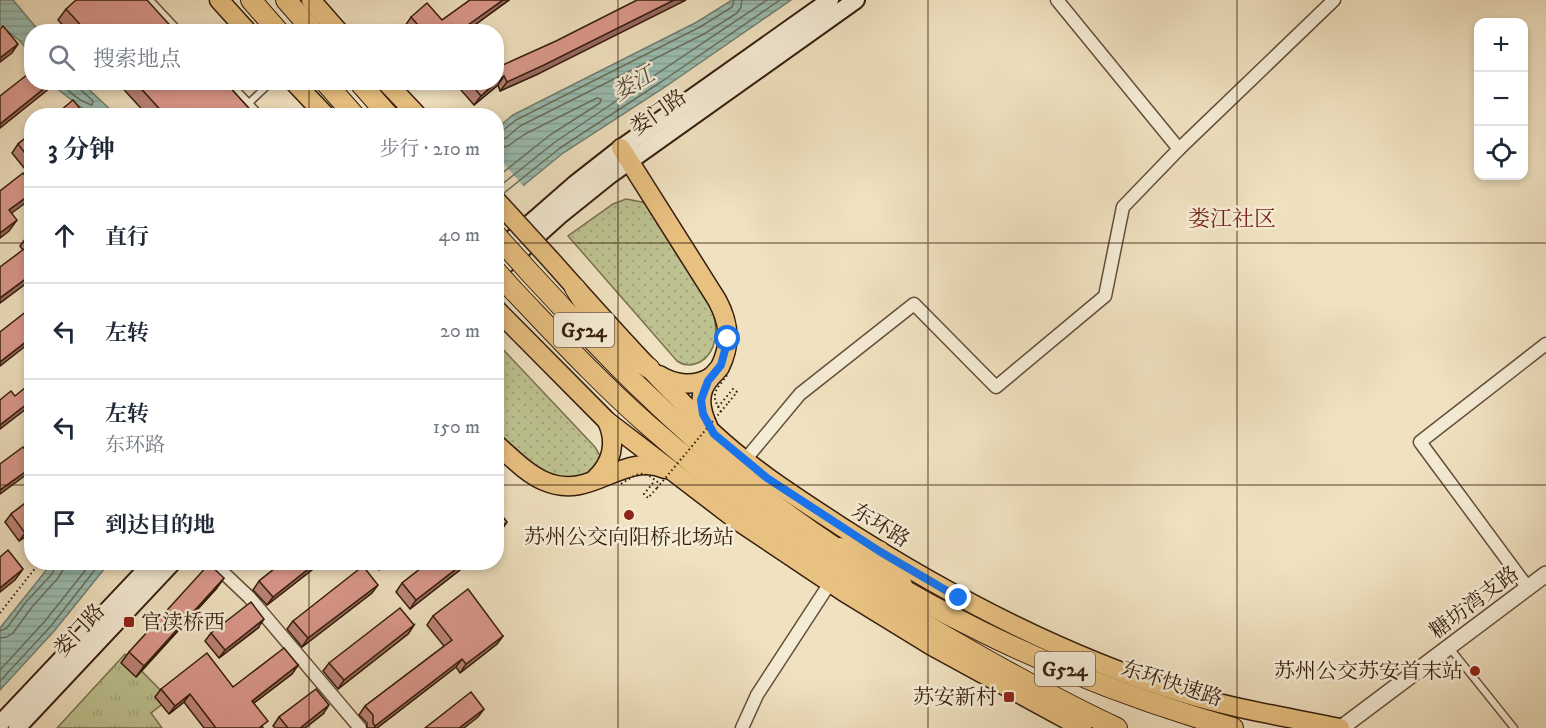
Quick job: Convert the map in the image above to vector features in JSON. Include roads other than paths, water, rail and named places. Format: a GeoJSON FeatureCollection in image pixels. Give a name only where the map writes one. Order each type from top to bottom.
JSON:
{"type":"FeatureCollection","features":[{"type":"Feature","properties":{"kind":"highway"},"geometry":{"type":"LineString","coordinates":[[251,0],[272,24]]}},
{"type":"Feature","properties":{"kind":"highway"},"geometry":{"type":"LineString","coordinates":[[286,0],[307,24]]}},
{"type":"Feature","properties":{"kind":"highway"},"geometry":{"type":"LineString","coordinates":[[332,90],[348,108]]}},
{"type":"Feature","properties":{"kind":"highway"},"geometry":{"type":"LineString","coordinates":[[365,90],[382,108]]}},
{"type":"Feature","properties":{"kind":"highway","name":"东环快速路"},"geometry":{"type":"LineString","coordinates":[[504,244],[637,386],[755,489],[837,548],[905,590],[1009,644],[1078,675],[1177,712],[1233,728]]}},
{"type":"Feature","properties":{"kind":"highway","name":"G524"},"geometry":{"type":"LineString","coordinates":[[504,280],[620,400],[671,445],[769,524],[891,606],[1042,690],[1117,728]]}},
{"type":"Feature","properties":{"kind":"highway"},"geometry":{"type":"LineString","coordinates":[[575,288],[637,386]]}},
{"type":"Feature","properties":{"kind":"highway"},"geometry":{"type":"LineString","coordinates":[[572,316],[649,368]]}},
{"type":"Feature","properties":{"kind":"highway"},"geometry":{"type":"LineString","coordinates":[[837,548],[879,551],[905,590]]}},
{"type":"Feature","properties":{"kind":"main road"},"geometry":{"type":"LineString","coordinates":[[219,0],[241,24]]}},
{"type":"Feature","properties":{"kind":"main road"},"geometry":{"type":"LineString","coordinates":[[311,0],[332,24]]}},
{"type":"Feature","properties":{"kind":"main road","name":"娄门路"},"geometry":{"type":"LineString","coordinates":[[504,265],[584,195],[625,154],[830,0]]}},
{"type":"Feature","properties":{"kind":"main road","name":"娄门路"},"geometry":{"type":"LineString","coordinates":[[504,246],[570,188],[625,154],[855,0]]}},
{"type":"Feature","properties":{"kind":"main road"},"geometry":{"type":"LineString","coordinates":[[302,90],[318,108]]}},
{"type":"Feature","properties":{"kind":"main road"},"geometry":{"type":"LineString","coordinates":[[394,90],[411,108]]}},
{"type":"Feature","properties":{"kind":"main road"},"geometry":{"type":"LineString","coordinates":[[625,154],[725,316],[728,334],[727,348],[720,376],[702,393],[700,404],[704,418],[714,434]]}},
{"type":"Feature","properties":{"kind":"main road","name":"东环路"},"geometry":{"type":"LineString","coordinates":[[504,209],[649,368],[714,434],[767,478],[879,551],[959,598],[1104,664],[1182,693],[1226,705],[1340,728]]}},
{"type":"Feature","properties":{"kind":"main road"},"geometry":{"type":"LineString","coordinates":[[504,317],[665,477],[735,519],[830,583],[932,646],[1082,728]]}},
{"type":"Feature","properties":{"kind":"main road"},"geometry":{"type":"LineString","coordinates":[[649,368],[668,380],[684,384],[697,383],[720,376]]}},
{"type":"Feature","properties":{"kind":"main road"},"geometry":{"type":"LineString","coordinates":[[591,483],[606,468],[611,455],[612,434],[607,421]]}},
{"type":"Feature","properties":{"kind":"main road"},"geometry":{"type":"LineString","coordinates":[[504,451],[542,481],[569,487],[591,483],[626,468],[642,464],[653,465],[665,477]]}},
{"type":"Feature","properties":{"kind":"main road","name":"娄门路"},"geometry":{"type":"LineString","coordinates":[[0,724],[145,570]]}},
{"type":"Feature","properties":{"kind":"main road","name":"娄门路"},"geometry":{"type":"LineString","coordinates":[[17,728],[165,570]]}},
{"type":"Feature","properties":{"kind":"street"},"geometry":{"type":"LineString","coordinates":[[1057,0],[1179,149]]}},
{"type":"Feature","properties":{"kind":"street"},"geometry":{"type":"LineString","coordinates":[[745,460],[800,394],[914,304],[996,387],[1105,296],[1123,207],[1179,149],[1334,0]]}},
{"type":"Feature","properties":{"kind":"street"},"geometry":{"type":"LineString","coordinates":[[1528,588],[1420,441],[1546,344]]}},
{"type":"Feature","properties":{"kind":"street"},"geometry":{"type":"LineString","coordinates":[[220,570],[249,597],[360,728]]}},
{"type":"Feature","properties":{"kind":"street","name":"糖坊湾支路"},"geometry":{"type":"LineString","coordinates":[[1340,728],[1546,574]]}},
{"type":"Feature","properties":{"kind":"street"},"geometry":{"type":"LineString","coordinates":[[742,728],[757,695],[830,583]]}},
{"type":"Feature","properties":{"kind":"lane"},"geometry":{"type":"LineString","coordinates":[[150,0],[172,24]]}},
{"type":"Feature","properties":{"kind":"lane"},"geometry":{"type":"LineString","coordinates":[[237,90],[254,108]]}},
{"type":"Feature","properties":{"kind":"lane"},"geometry":{"type":"LineString","coordinates":[[249,103],[263,90]]}},
{"type":"Feature","properties":{"kind":"lane"},"geometry":{"type":"LineString","coordinates":[[1449,647],[1514,728]]}},
{"type":"Feature","properties":{"kind":"water"},"geometry":{"type":"Polygon","coordinates":[[[0,0],[13,0],[33,24],[24,24],[24,46],[0,25],[0,0]]]}},
{"type":"Feature","properties":{"kind":"water","name":"娄江"},"geometry":{"type":"Polygon","coordinates":[[[732,0],[791,0],[665,87],[563,153],[504,201],[504,122],[513,115],[697,22],[732,0]]]}},
{"type":"Feature","properties":{"kind":"water"},"geometry":{"type":"Polygon","coordinates":[[[89,90],[109,108],[82,108],[60,91],[89,90]]]}},
{"type":"Feature","properties":{"kind":"water"},"geometry":{"type":"Polygon","coordinates":[[[46,570],[103,570],[55,630],[0,690],[0,628],[46,570]]]}},
{"type":"Feature","properties":{"kind":"place","name":"苏州公交向阳桥北场站"},"geometry":{"type":"Point","coordinates":[629,515]}},
{"type":"Feature","properties":{"kind":"place","name":"官渎桥西"},"geometry":{"type":"Point","coordinates":[129,622]}},
{"type":"Feature","properties":{"kind":"place","name":"苏州公交苏安首末站"},"geometry":{"type":"Point","coordinates":[1475,671]}},
{"type":"Feature","properties":{"kind":"place","name":"苏安新村"},"geometry":{"type":"Point","coordinates":[1009,697]}},
{"type":"Feature","properties":{"kind":"district","name":"娄江社区"},"geometry":{"type":"Point","coordinates":[1232,218]}}]}
